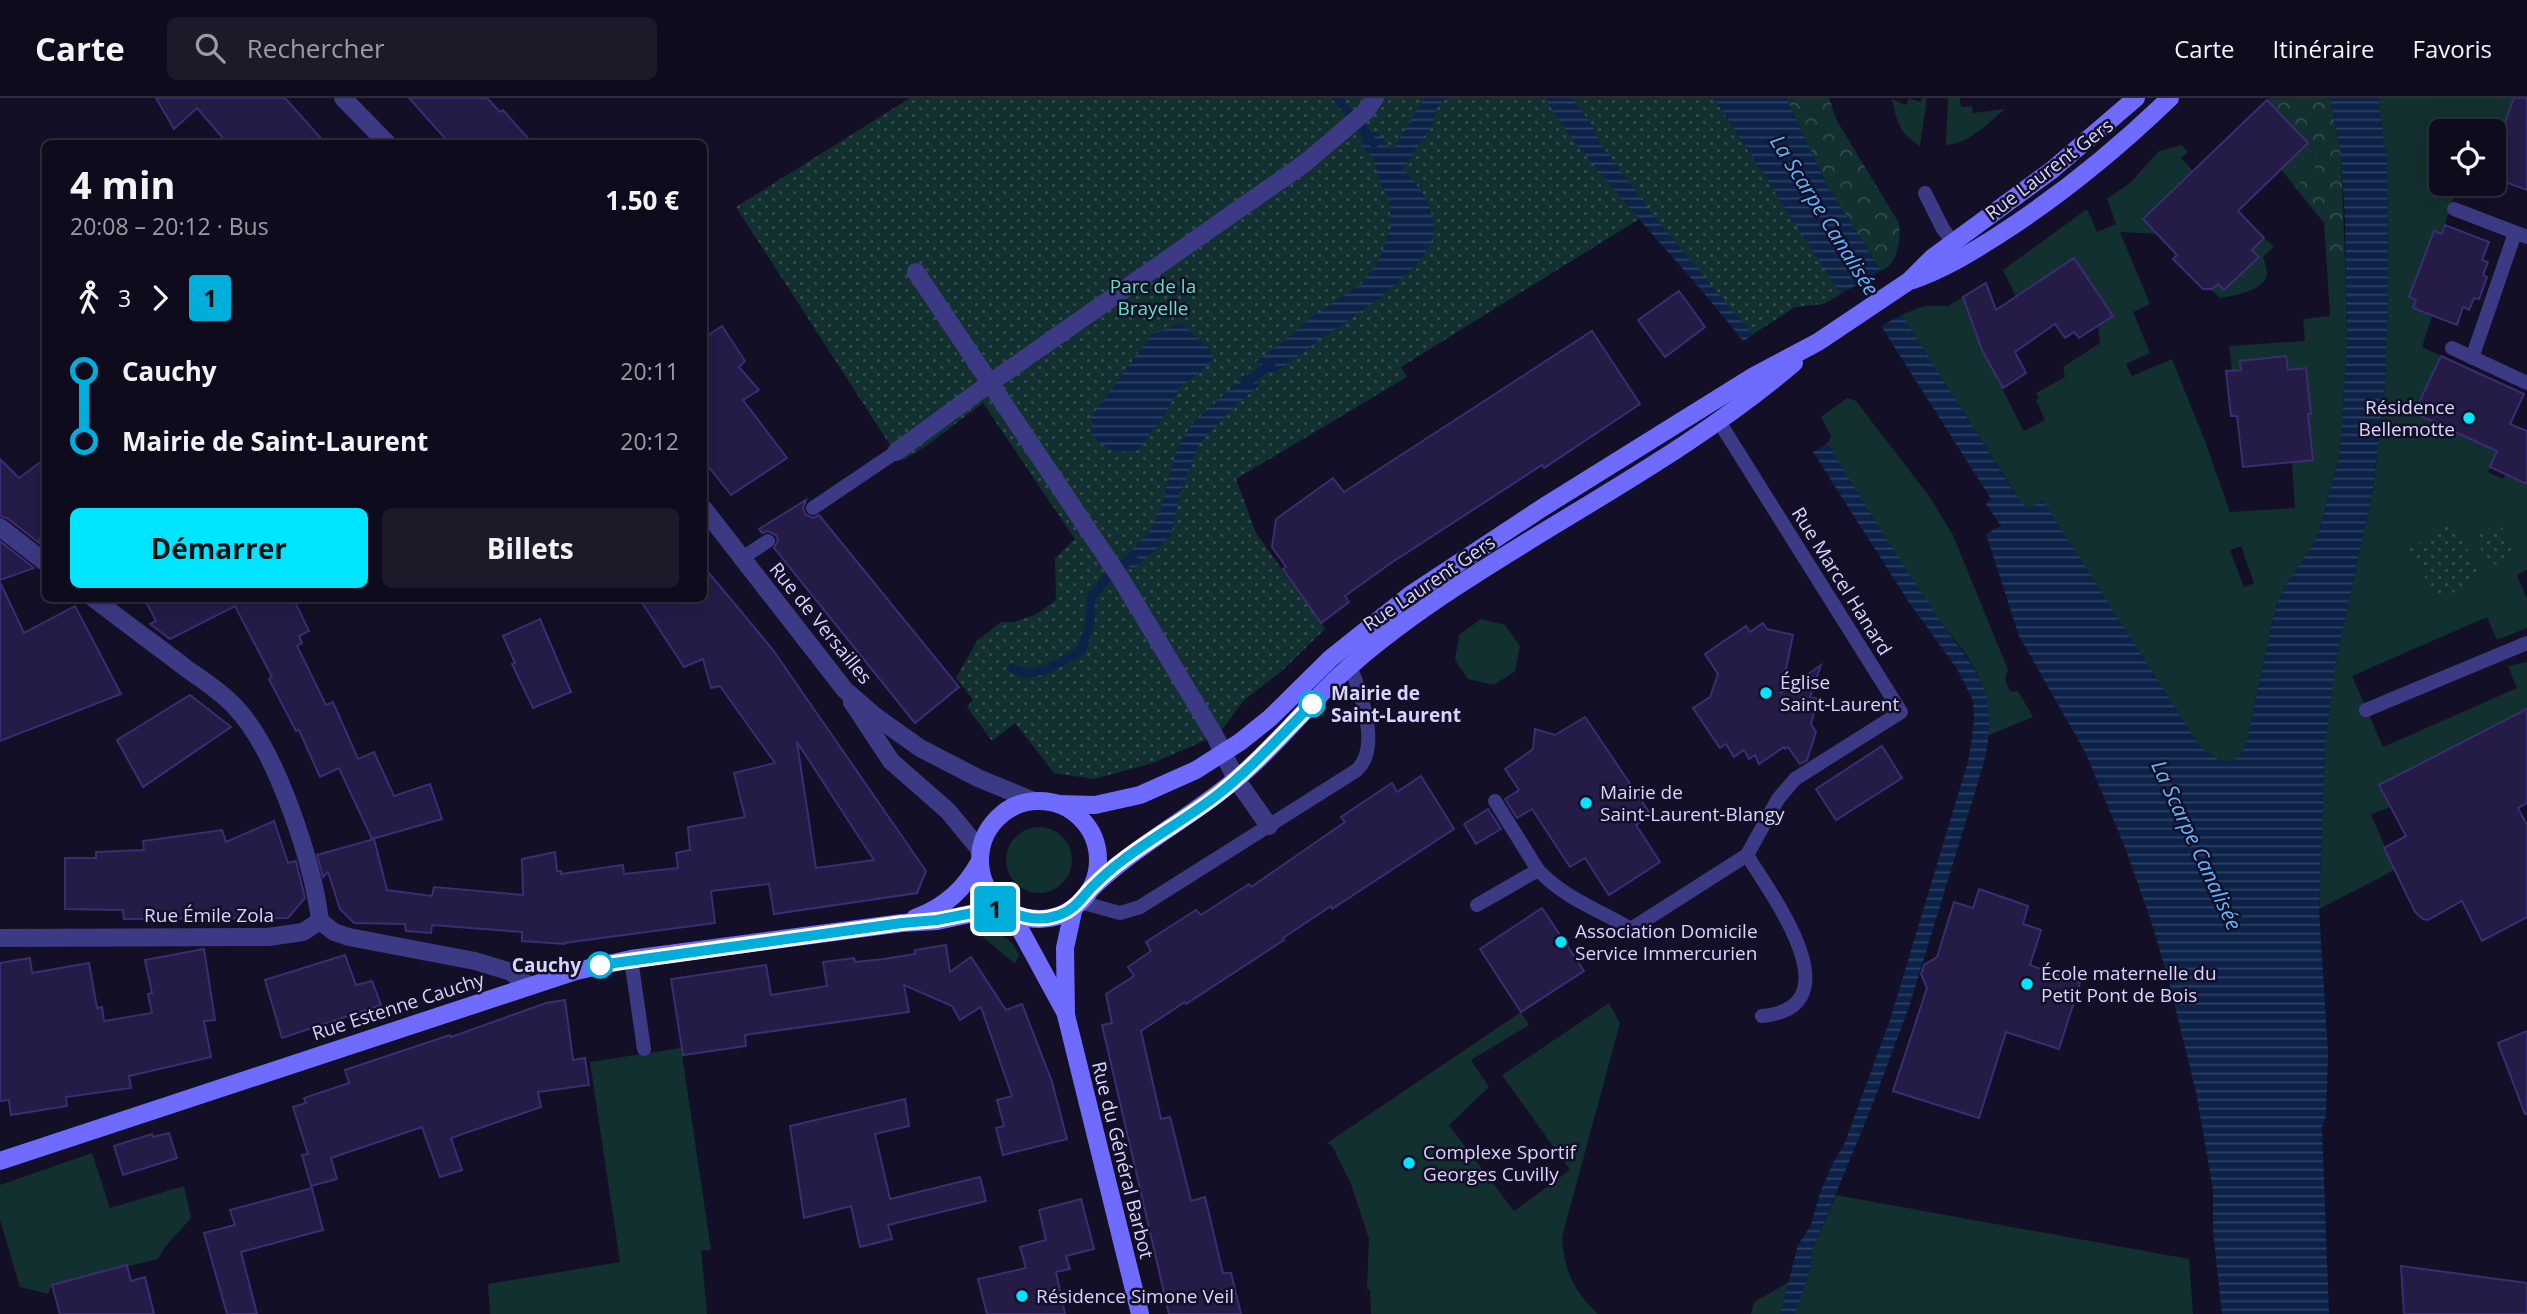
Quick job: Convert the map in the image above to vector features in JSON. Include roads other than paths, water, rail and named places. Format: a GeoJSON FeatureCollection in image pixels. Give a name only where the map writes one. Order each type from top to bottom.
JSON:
{"type":"FeatureCollection","features":[{"type":"Feature","properties":{"kind":"main road","name":"Rue Laurent Gers"},"geometry":{"type":"LineString","coordinates":[[1058,804],[1095,805],[1140,794],[1196,770],[1240,742],[1270,718],[1331,658],[1370,625],[1435,578],[1754,376],[1822,339],[1909,281],[1931,258],[2069,157],[2136,98]]}},
{"type":"Feature","properties":{"kind":"main road","name":"Rue Laurent Gers"},"geometry":{"type":"LineString","coordinates":[[1909,281],[1939,271],[2031,214],[2170,98]]}},
{"type":"Feature","properties":{"kind":"main road","name":"Rue Laurent Gers"},"geometry":{"type":"LineString","coordinates":[[1081,900],[1124,859],[1212,799],[1236,779],[1350,666],[1382,639],[1435,601],[1718,420],[1764,388],[1822,339]]}},
{"type":"Feature","properties":{"kind":"main road"},"geometry":{"type":"LineString","coordinates":[[1034,801],[1058,804],[1077,815],[1094,840],[1098,862],[1096,876],[1081,900],[1061,915],[1031,919],[1007,909],[988,890],[982,876],[981,856],[986,836],[999,817],[1012,808],[1034,801]]}},
{"type":"Feature","properties":{"kind":"main road","name":"Rue Estenne Cauchy"},"geometry":{"type":"LineString","coordinates":[[902,923],[923,915],[953,897],[970,880],[981,856]]}},
{"type":"Feature","properties":{"kind":"main road","name":"Rue du Général Barbot"},"geometry":{"type":"LineString","coordinates":[[1081,900],[1065,948],[1066,1015],[1140,1314]]}},
{"type":"Feature","properties":{"kind":"main road","name":"Rue Estenne Cauchy"},"geometry":{"type":"LineString","coordinates":[[0,1161],[576,971],[631,960],[1007,909]]}},
{"type":"Feature","properties":{"kind":"main road","name":"Rue du Général Barbot"},"geometry":{"type":"LineString","coordinates":[[1007,909],[1066,1015]]}},
{"type":"Feature","properties":{"kind":"street"},"geometry":{"type":"LineString","coordinates":[[343,98],[384,140]]}},
{"type":"Feature","properties":{"kind":"street"},"geometry":{"type":"LineString","coordinates":[[896,452],[1304,163],[1370,105]]}},
{"type":"Feature","properties":{"kind":"street"},"geometry":{"type":"LineString","coordinates":[[916,272],[1121,579],[1236,779],[1269,826]]}},
{"type":"Feature","properties":{"kind":"street","name":"Rue de Versailles"},"geometry":{"type":"LineString","coordinates":[[707,513],[845,690],[875,716],[920,748],[978,778],[1034,801]]}},
{"type":"Feature","properties":{"kind":"street"},"geometry":{"type":"LineString","coordinates":[[0,527],[42,560]]}},
{"type":"Feature","properties":{"kind":"street"},"geometry":{"type":"LineString","coordinates":[[98,602],[220,694],[245,718],[285,797],[314,882],[320,921],[334,932],[349,937],[462,958],[511,972],[528,985]]}},
{"type":"Feature","properties":{"kind":"street"},"geometry":{"type":"LineString","coordinates":[[845,690],[861,719],[891,761],[947,811],[981,856]]}},
{"type":"Feature","properties":{"kind":"street","name":"Rue Émile Zola"},"geometry":{"type":"LineString","coordinates":[[0,938],[268,937],[303,932],[320,921]]}},
{"type":"Feature","properties":{"kind":"lane"},"geometry":{"type":"LineString","coordinates":[[1925,193],[1937,219],[1953,242]]}},
{"type":"Feature","properties":{"kind":"lane"},"geometry":{"type":"LineString","coordinates":[[2454,209],[2521,235],[2472,358]]}},
{"type":"Feature","properties":{"kind":"lane"},"geometry":{"type":"LineString","coordinates":[[2452,348],[2527,383]]}},
{"type":"Feature","properties":{"kind":"lane","name":"Rue Marcel Hanard"},"geometry":{"type":"LineString","coordinates":[[1538,870],[1561,892],[1631,929],[1746,855],[1778,799],[1795,779],[1901,712],[1718,420]]}},
{"type":"Feature","properties":{"kind":"lane"},"geometry":{"type":"LineString","coordinates":[[813,508],[896,452]]}},
{"type":"Feature","properties":{"kind":"lane"},"geometry":{"type":"LineString","coordinates":[[742,558],[768,541]]}},
{"type":"Feature","properties":{"kind":"lane"},"geometry":{"type":"LineString","coordinates":[[2366,710],[2527,643]]}},
{"type":"Feature","properties":{"kind":"lane"},"geometry":{"type":"LineString","coordinates":[[1081,900],[1120,913],[1140,907],[1357,770],[1367,756],[1367,730],[1361,693],[1350,666]]}},
{"type":"Feature","properties":{"kind":"lane"},"geometry":{"type":"LineString","coordinates":[[1477,905],[1538,870],[1495,801]]}},
{"type":"Feature","properties":{"kind":"lane"},"geometry":{"type":"LineString","coordinates":[[1746,855],[1795,933],[1804,961],[1805,974],[1801,995],[1794,1005],[1776,1015],[1762,1016]]}},
{"type":"Feature","properties":{"kind":"lane"},"geometry":{"type":"LineString","coordinates":[[631,960],[644,1049]]}},
{"type":"Feature","properties":{"kind":"water"},"geometry":{"type":"Polygon","coordinates":[[[1425,98],[1445,98],[1436,109],[1432,125],[1403,169],[1420,190],[1433,217],[1433,235],[1428,249],[1417,264],[1385,293],[1270,375],[1256,361],[1314,315],[1360,285],[1379,261],[1391,226],[1389,197],[1381,185],[1373,158],[1360,144],[1368,133],[1377,132],[1392,151],[1425,98]]]}},
{"type":"Feature","properties":{"kind":"water"},"geometry":{"type":"Polygon","coordinates":[[[1545,98],[1572,98],[1592,125],[1601,144],[1660,224],[1753,335],[1743,341],[1587,157],[1545,98]]]}},
{"type":"Feature","properties":{"kind":"water","name":"La Scarpe Canalisée"},"geometry":{"type":"Polygon","coordinates":[[[1714,98],[1786,98],[1826,183],[1881,271],[1876,274],[2010,486],[2025,507],[2030,509],[2042,499],[2199,745],[2212,756],[2230,761],[2236,759],[2246,745],[2275,609],[2284,588],[2317,538],[2340,454],[2347,342],[2345,221],[2341,154],[2330,98],[2378,98],[2387,162],[2388,291],[2385,387],[2373,489],[2336,661],[2325,747],[2319,909],[2328,1053],[2326,1116],[2322,1127],[2329,1314],[2222,1314],[2213,1231],[2213,1190],[2196,1092],[2169,982],[2126,850],[2085,752],[2019,636],[1986,534],[2001,526],[1986,504],[1991,499],[1881,326],[1852,288],[1841,294],[1714,98]]]}},
{"type":"Feature","properties":{"kind":"water"},"geometry":{"type":"Polygon","coordinates":[[[1181,323],[1210,349],[1214,361],[1180,387],[1164,416],[1137,451],[1118,451],[1103,445],[1092,436],[1091,417],[1151,335],[1181,323]]]}},
{"type":"Feature","properties":{"kind":"water"},"geometry":{"type":"Polygon","coordinates":[[[1247,373],[1260,385],[1238,403],[1199,444],[1180,494],[1171,536],[1133,570],[1123,559],[1149,532],[1160,511],[1176,451],[1191,425],[1247,373]]]}},
{"type":"Feature","properties":{"kind":"water"},"geometry":{"type":"Polygon","coordinates":[[[1828,443],[1896,554],[1978,675],[1988,705],[1989,733],[1982,769],[1909,1007],[1870,1111],[1812,1251],[1810,1270],[1795,1314],[1780,1314],[1798,1245],[1811,1225],[1820,1193],[1844,1145],[1890,1020],[1969,758],[1974,721],[1973,700],[1957,669],[1908,601],[1813,452],[1828,443]]]}},
{"type":"Feature","properties":{"kind":"waterway"},"geometry":{"type":"LineString","coordinates":[[1337,98],[1374,143]]}},
{"type":"Feature","properties":{"kind":"waterway"},"geometry":{"type":"LineString","coordinates":[[1244,385],[1271,363]]}},
{"type":"Feature","properties":{"kind":"waterway"},"geometry":{"type":"LineString","coordinates":[[1012,668],[1025,674],[1047,669],[1081,651],[1090,623],[1091,598],[1105,580],[1133,556]]}},
{"type":"Feature","properties":{"kind":"place","name":"Résidence Bellemotte"},"geometry":{"type":"Point","coordinates":[2469,418]}},
{"type":"Feature","properties":{"kind":"place","name":"Église Saint-Laurent"},"geometry":{"type":"Point","coordinates":[1766,693]}},
{"type":"Feature","properties":{"kind":"place","name":"Mairie de Saint-Laurent"},"geometry":{"type":"Point","coordinates":[1312,704]}},
{"type":"Feature","properties":{"kind":"place","name":"Mairie de Saint-Laurent-Blangy"},"geometry":{"type":"Point","coordinates":[1586,803]}},
{"type":"Feature","properties":{"kind":"place","name":"Association Domicile Service Immercurien"},"geometry":{"type":"Point","coordinates":[1561,942]}},
{"type":"Feature","properties":{"kind":"place","name":"Cauchy"},"geometry":{"type":"Point","coordinates":[600,965]}},
{"type":"Feature","properties":{"kind":"place","name":"École maternelle du Petit Pont de Bois"},"geometry":{"type":"Point","coordinates":[2027,984]}},
{"type":"Feature","properties":{"kind":"place","name":"Complexe Sportif Georges Cuvilly"},"geometry":{"type":"Point","coordinates":[1409,1163]}},
{"type":"Feature","properties":{"kind":"place","name":"Résidence Simone Veil"},"geometry":{"type":"Point","coordinates":[1022,1296]}},
{"type":"Feature","properties":{"kind":"park label","name":"Parc de la Brayelle"},"geometry":{"type":"Point","coordinates":[1153,297]}}]}
